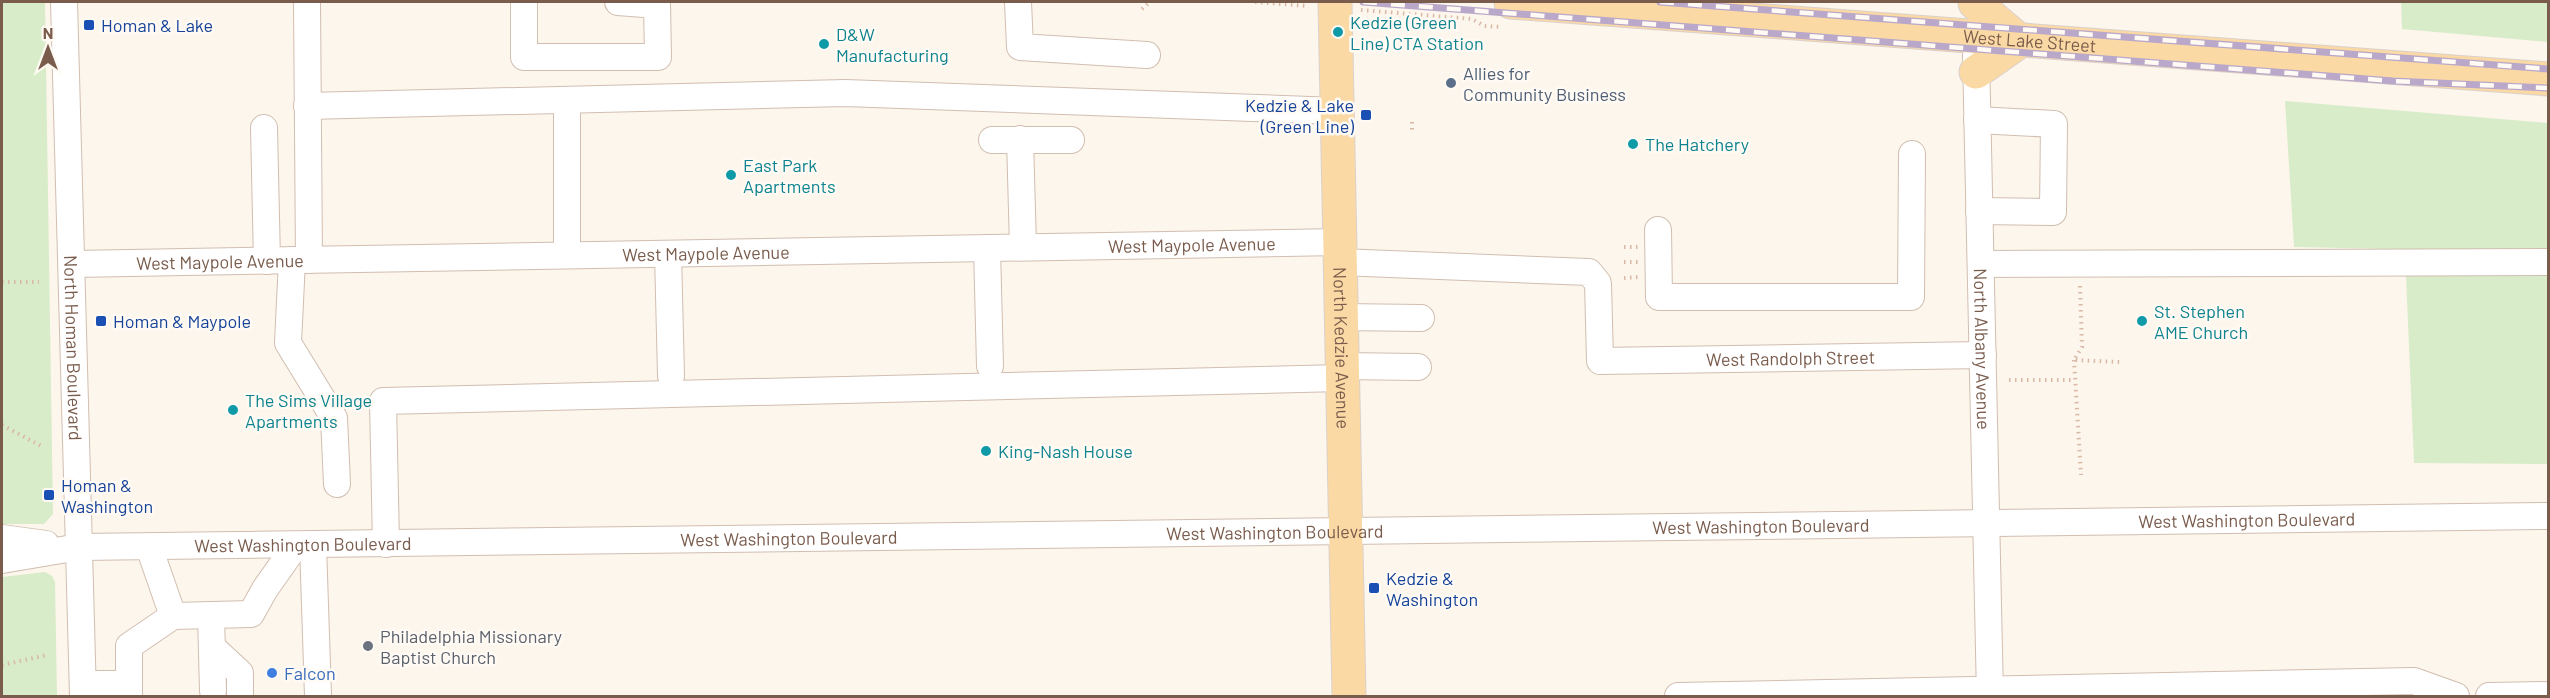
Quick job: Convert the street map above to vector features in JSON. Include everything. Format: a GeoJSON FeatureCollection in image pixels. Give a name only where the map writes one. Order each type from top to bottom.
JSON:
{"type":"FeatureCollection","features":[{"type":"Feature","properties":{"kind":"main road","name":"West Lake Street"},"geometry":{"type":"LineString","coordinates":[[1511,2],[2548,79]]}},
{"type":"Feature","properties":{"kind":"main road"},"geometry":{"type":"LineString","coordinates":[[1975,2],[2020,41],[1976,72]]}},
{"type":"Feature","properties":{"kind":"main road","name":"North Kedzie Avenue"},"geometry":{"type":"LineString","coordinates":[[1323,4],[1337,111],[1349,696]]}},
{"type":"Feature","properties":{"kind":"main road"},"geometry":{"type":"LineString","coordinates":[[2491,76],[2518,98],[2548,101]]}},
{"type":"Feature","properties":{"kind":"street","name":"North Homan Boulevard"},"geometry":{"type":"LineString","coordinates":[[64,2],[83,690]]}},
{"type":"Feature","properties":{"kind":"street"},"geometry":{"type":"LineString","coordinates":[[307,2],[308,106],[289,260],[288,343],[334,418],[337,484]]}},
{"type":"Feature","properties":{"kind":"street"},"geometry":{"type":"LineString","coordinates":[[524,2],[524,57],[658,57],[657,5],[618,2]]}},
{"type":"Feature","properties":{"kind":"street"},"geometry":{"type":"LineString","coordinates":[[1018,2],[1020,47],[1147,55]]}},
{"type":"Feature","properties":{"kind":"street","name":"North Albany Avenue"},"geometry":{"type":"LineString","coordinates":[[1975,2],[1990,693]]}},
{"type":"Feature","properties":{"kind":"street"},"geometry":{"type":"LineString","coordinates":[[308,106],[845,93],[1337,111]]}},
{"type":"Feature","properties":{"kind":"street"},"geometry":{"type":"LineString","coordinates":[[567,113],[567,255]]}},
{"type":"Feature","properties":{"kind":"street"},"geometry":{"type":"LineString","coordinates":[[1977,120],[2054,124],[2053,212],[1979,211]]}},
{"type":"Feature","properties":{"kind":"street"},"geometry":{"type":"LineString","coordinates":[[264,128],[289,260]]}},
{"type":"Feature","properties":{"kind":"street"},"geometry":{"type":"LineString","coordinates":[[1020,139],[1023,248]]}},
{"type":"Feature","properties":{"kind":"street"},"geometry":{"type":"LineString","coordinates":[[992,140],[1071,140]]}},
{"type":"Feature","properties":{"kind":"street"},"geometry":{"type":"LineString","coordinates":[[1658,230],[1659,297],[1911,297],[1912,154]]}},
{"type":"Feature","properties":{"kind":"street","name":"West Maypole Avenue"},"geometry":{"type":"LineString","coordinates":[[73,264],[987,248],[1340,252],[1588,272],[1598,283],[1600,361]]}},
{"type":"Feature","properties":{"kind":"street"},"geometry":{"type":"LineString","coordinates":[[987,248],[990,366]]}},
{"type":"Feature","properties":{"kind":"street"},"geometry":{"type":"LineString","coordinates":[[668,254],[671,376]]}},
{"type":"Feature","properties":{"kind":"street"},"geometry":{"type":"LineString","coordinates":[[1981,264],[2548,262]]}},
{"type":"Feature","properties":{"kind":"street"},"geometry":{"type":"LineString","coordinates":[[1341,317],[1421,318]]}},
{"type":"Feature","properties":{"kind":"street","name":"West Randolph Street"},"geometry":{"type":"LineString","coordinates":[[1600,361],[1983,355]]}},
{"type":"Feature","properties":{"kind":"street"},"geometry":{"type":"LineString","coordinates":[[386,544],[383,401],[1342,372],[1418,367]]}},
{"type":"Feature","properties":{"kind":"street","name":"West Washington Boulevard"},"geometry":{"type":"LineString","coordinates":[[2,560],[79,547],[1346,533],[2548,516]]}},
{"type":"Feature","properties":{"kind":"street"},"geometry":{"type":"LineString","coordinates":[[2,538],[79,547]]}},
{"type":"Feature","properties":{"kind":"street"},"geometry":{"type":"LineString","coordinates":[[83,690],[129,690],[129,646],[173,616],[251,614],[265,589],[305,545]]}},
{"type":"Feature","properties":{"kind":"street"},"geometry":{"type":"LineString","coordinates":[[305,545],[318,696]]}},
{"type":"Feature","properties":{"kind":"street"},"geometry":{"type":"LineString","coordinates":[[148,547],[173,616]]}},
{"type":"Feature","properties":{"kind":"street"},"geometry":{"type":"LineString","coordinates":[[211,616],[213,691]]}},
{"type":"Feature","properties":{"kind":"street"},"geometry":{"type":"LineString","coordinates":[[212,647],[240,673],[240,696]]}},
{"type":"Feature","properties":{"kind":"street"},"geometry":{"type":"LineString","coordinates":[[1678,696],[1990,693],[2414,681],[2456,696]]}},
{"type":"Feature","properties":{"kind":"street"},"geometry":{"type":"LineString","coordinates":[[2488,696],[2548,695]]}},
{"type":"Feature","properties":{"kind":"path"},"geometry":{"type":"LineString","coordinates":[[1142,9],[1150,2]]}},
{"type":"Feature","properties":{"kind":"path"},"geometry":{"type":"LineString","coordinates":[[1255,2],[1323,4]]}},
{"type":"Feature","properties":{"kind":"path"},"geometry":{"type":"LineString","coordinates":[[1366,27],[1375,21]]}},
{"type":"Feature","properties":{"kind":"path"},"geometry":{"type":"LineString","coordinates":[[1413,122],[1413,131]]}},
{"type":"Feature","properties":{"kind":"path"},"geometry":{"type":"LineString","coordinates":[[2080,264],[2082,347],[2074,360],[2081,475]]}},
{"type":"Feature","properties":{"kind":"path"},"geometry":{"type":"LineString","coordinates":[[2,282],[39,282]]}},
{"type":"Feature","properties":{"kind":"path"},"geometry":{"type":"LineString","coordinates":[[2074,360],[2120,362]]}},
{"type":"Feature","properties":{"kind":"path"},"geometry":{"type":"LineString","coordinates":[[2009,380],[2075,380]]}},
{"type":"Feature","properties":{"kind":"path"},"geometry":{"type":"LineString","coordinates":[[2,425],[43,447]]}},
{"type":"Feature","properties":{"kind":"path"},"geometry":{"type":"LineString","coordinates":[[2,665],[47,655]]}},
{"type":"Feature","properties":{"kind":"green space"},"geometry":{"type":"Polygon","coordinates":[[[2,2],[45,2],[53,514],[44,524],[2,524],[2,2]]]}},
{"type":"Feature","properties":{"kind":"green space"},"geometry":{"type":"Polygon","coordinates":[[[2401,2],[2548,2],[2548,42],[2402,29],[2401,2]]]}},
{"type":"Feature","properties":{"kind":"green space"},"geometry":{"type":"Polygon","coordinates":[[[2285,101],[2548,123],[2548,252],[2294,247],[2285,101]]]}},
{"type":"Feature","properties":{"kind":"green space"},"geometry":{"type":"Polygon","coordinates":[[[2548,275],[2548,464],[2414,463],[2406,276],[2548,275]]]}},
{"type":"Feature","properties":{"kind":"green space"},"geometry":{"type":"Polygon","coordinates":[[[45,572],[52,576],[55,582],[57,696],[2,696],[2,577],[45,572]]]}},
{"type":"Feature","properties":{"kind":"railway"},"geometry":{"type":"LineString","coordinates":[[1363,2],[2393,81],[2548,88]]}},
{"type":"Feature","properties":{"kind":"railway"},"geometry":{"type":"LineString","coordinates":[[1660,2],[2548,69]]}},
{"type":"Feature","properties":{"kind":"place","name":"Homan & Lake"},"geometry":{"type":"Point","coordinates":[89,25]}},
{"type":"Feature","properties":{"kind":"place","name":"Kedzie (Green Line) CTA Station"},"geometry":{"type":"Point","coordinates":[1338,32]}},
{"type":"Feature","properties":{"kind":"place","name":"D&W Manufacturing"},"geometry":{"type":"Point","coordinates":[824,44]}},
{"type":"Feature","properties":{"kind":"place","name":"Allies for Community Business"},"geometry":{"type":"Point","coordinates":[1451,83]}},
{"type":"Feature","properties":{"kind":"place","name":"Kedzie & Lake (Green Line)"},"geometry":{"type":"Point","coordinates":[1366,115]}},
{"type":"Feature","properties":{"kind":"place","name":"The Hatchery"},"geometry":{"type":"Point","coordinates":[1633,144]}},
{"type":"Feature","properties":{"kind":"place","name":"East Park Apartments"},"geometry":{"type":"Point","coordinates":[731,175]}},
{"type":"Feature","properties":{"kind":"place","name":"Homan & Maypole"},"geometry":{"type":"Point","coordinates":[101,321]}},
{"type":"Feature","properties":{"kind":"place","name":"St. Stephen AME Church"},"geometry":{"type":"Point","coordinates":[2142,321]}},
{"type":"Feature","properties":{"kind":"place","name":"The Sims Village Apartments"},"geometry":{"type":"Point","coordinates":[233,410]}},
{"type":"Feature","properties":{"kind":"place","name":"King-Nash House"},"geometry":{"type":"Point","coordinates":[986,451]}},
{"type":"Feature","properties":{"kind":"place","name":"Homan & Washington"},"geometry":{"type":"Point","coordinates":[49,495]}},
{"type":"Feature","properties":{"kind":"place","name":"Kedzie & Washington"},"geometry":{"type":"Point","coordinates":[1374,588]}},
{"type":"Feature","properties":{"kind":"place","name":"Philadelphia Missionary Baptist Church"},"geometry":{"type":"Point","coordinates":[368,646]}},
{"type":"Feature","properties":{"kind":"place","name":"Falcon"},"geometry":{"type":"Point","coordinates":[272,673]}}]}
